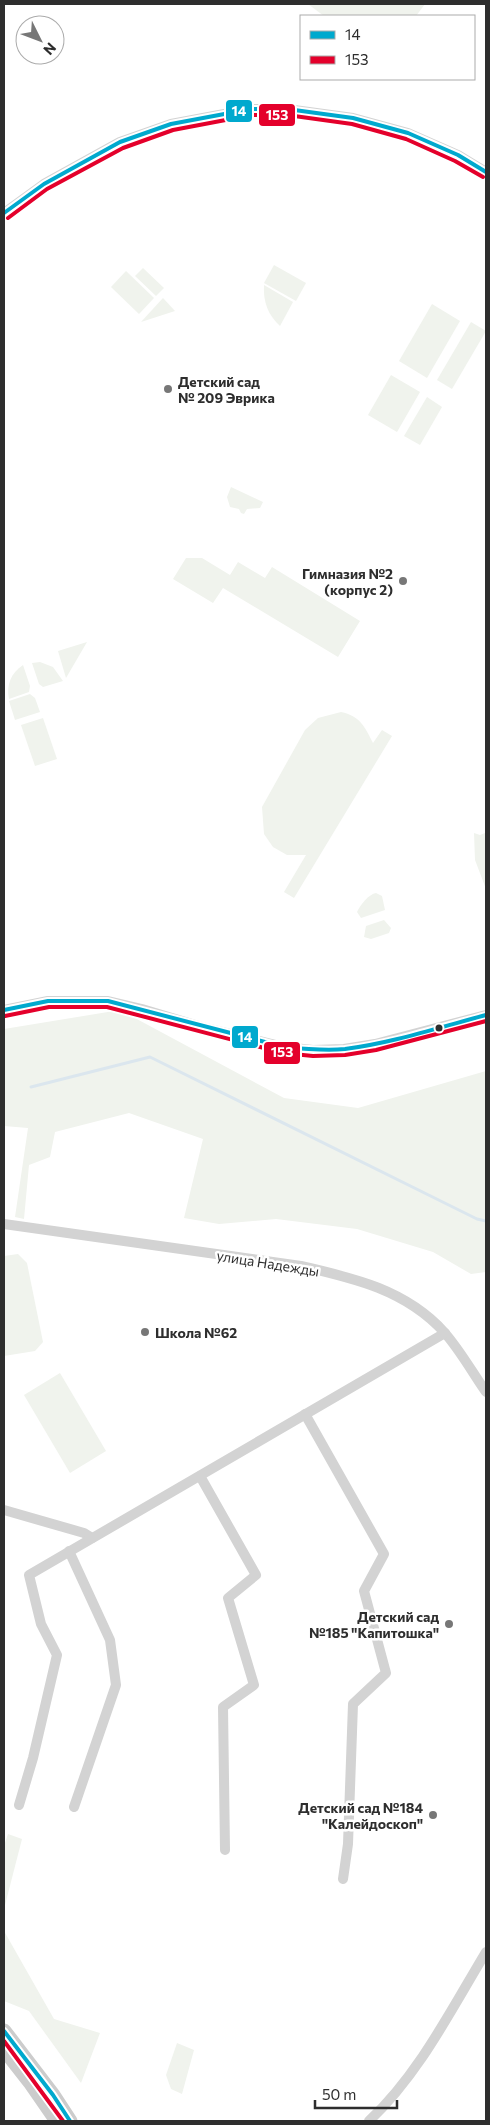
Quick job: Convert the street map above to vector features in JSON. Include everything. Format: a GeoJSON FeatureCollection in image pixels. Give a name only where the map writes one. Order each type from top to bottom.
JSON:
{"type":"FeatureCollection","features":[{"type":"Feature","properties":{"kind":"main road"},"geometry":{"type":"LineString","coordinates":[[4,2031],[48,2088],[70,2121]]}},
{"type":"Feature","properties":{"kind":"main road"},"geometry":{"type":"LineString","coordinates":[[4,2048],[57,2121]]}},
{"type":"Feature","properties":{"kind":"street"},"geometry":{"type":"LineString","coordinates":[[4,214],[44,184],[120,142],[171,124],[251,109],[287,109],[353,118],[399,130],[449,151],[486,172]]}},
{"type":"Feature","properties":{"kind":"street"},"geometry":{"type":"LineString","coordinates":[[4,1010],[48,1001],[108,1001],[284,1047],[313,1050],[344,1049],[375,1044],[486,1015]]}},
{"type":"Feature","properties":{"kind":"street","name":"улица Надежды"},"geometry":{"type":"LineString","coordinates":[[4,1224],[301,1266],[348,1277],[385,1289],[408,1301],[445,1333],[486,1392]]}},
{"type":"Feature","properties":{"kind":"street"},"geometry":{"type":"LineString","coordinates":[[19,1805],[33,1758],[57,1655],[41,1624],[29,1575],[445,1333]]}},
{"type":"Feature","properties":{"kind":"street"},"geometry":{"type":"LineString","coordinates":[[305,1414],[384,1554],[364,1590],[386,1673],[353,1704],[348,1844],[343,1880]]}},
{"type":"Feature","properties":{"kind":"street"},"geometry":{"type":"LineString","coordinates":[[200,1476],[256,1575],[228,1598],[254,1685],[223,1707],[224,1850]]}},
{"type":"Feature","properties":{"kind":"street"},"geometry":{"type":"LineString","coordinates":[[4,1510],[84,1533],[92,1538]]}},
{"type":"Feature","properties":{"kind":"street"},"geometry":{"type":"LineString","coordinates":[[70,1551],[110,1640],[116,1685],[74,1807]]}},
{"type":"Feature","properties":{"kind":"street"},"geometry":{"type":"LineString","coordinates":[[369,2121],[398,2092],[433,2040],[486,1952]]}},
{"type":"Feature","properties":{"kind":"shaded area"},"geometry":{"type":"Polygon","coordinates":[[[308,4],[425,4],[417,15],[323,15],[308,4]]]}},
{"type":"Feature","properties":{"kind":"shaded area"},"geometry":{"type":"Polygon","coordinates":[[[274,265],[306,283],[296,301],[264,283],[274,265]]]}},
{"type":"Feature","properties":{"kind":"shaded area"},"geometry":{"type":"Polygon","coordinates":[[[143,268],[164,288],[156,296],[135,276],[143,268]]]}},
{"type":"Feature","properties":{"kind":"shaded area"},"geometry":{"type":"Polygon","coordinates":[[[126,271],[154,298],[139,314],[111,287],[126,271]]]}},
{"type":"Feature","properties":{"kind":"shaded area"},"geometry":{"type":"Polygon","coordinates":[[[264,285],[293,302],[280,326],[267,308],[264,297],[264,285]]]}},
{"type":"Feature","properties":{"kind":"shaded area"},"geometry":{"type":"Polygon","coordinates":[[[163,298],[175,311],[141,322],[163,298]]]}},
{"type":"Feature","properties":{"kind":"shaded area"},"geometry":{"type":"Polygon","coordinates":[[[432,304],[460,321],[427,378],[399,361],[432,304]]]}},
{"type":"Feature","properties":{"kind":"shaded area"},"geometry":{"type":"Polygon","coordinates":[[[471,322],[486,331],[452,389],[437,380],[471,322]]]}},
{"type":"Feature","properties":{"kind":"shaded area"},"geometry":{"type":"Polygon","coordinates":[[[391,375],[420,392],[397,432],[368,415],[391,375]]]}},
{"type":"Feature","properties":{"kind":"shaded area"},"geometry":{"type":"Polygon","coordinates":[[[427,397],[442,407],[420,445],[404,436],[427,397]]]}},
{"type":"Feature","properties":{"kind":"shaded area"},"geometry":{"type":"Polygon","coordinates":[[[231,487],[263,502],[260,508],[247,509],[244,514],[239,509],[230,507],[227,497],[231,487]]]}},
{"type":"Feature","properties":{"kind":"shaded area"},"geometry":{"type":"Polygon","coordinates":[[[186,558],[202,558],[230,575],[238,562],[265,578],[272,567],[360,621],[338,657],[223,588],[213,603],[173,579],[186,558]]]}},
{"type":"Feature","properties":{"kind":"shaded area"},"geometry":{"type":"Polygon","coordinates":[[[87,642],[66,678],[58,651],[87,642]]]}},
{"type":"Feature","properties":{"kind":"shaded area"},"geometry":{"type":"Polygon","coordinates":[[[40,662],[53,667],[63,681],[43,687],[39,684],[32,663],[40,662]]]}},
{"type":"Feature","properties":{"kind":"shaded area"},"geometry":{"type":"Polygon","coordinates":[[[23,665],[30,686],[29,692],[9,699],[8,689],[10,680],[23,665]]]}},
{"type":"Feature","properties":{"kind":"shaded area"},"geometry":{"type":"Polygon","coordinates":[[[30,694],[35,698],[40,712],[15,720],[9,701],[30,694]]]}},
{"type":"Feature","properties":{"kind":"shaded area"},"geometry":{"type":"Polygon","coordinates":[[[341,712],[357,719],[373,743],[382,730],[392,736],[294,898],[284,892],[306,855],[287,855],[273,847],[264,834],[262,807],[305,730],[318,718],[341,712]]]}},
{"type":"Feature","properties":{"kind":"shaded area"},"geometry":{"type":"Polygon","coordinates":[[[43,718],[57,759],[35,766],[21,725],[43,718]]]}},
{"type":"Feature","properties":{"kind":"shaded area"},"geometry":{"type":"Polygon","coordinates":[[[474,833],[480,835],[485,833],[486,836],[486,889],[475,860],[474,833]]]}},
{"type":"Feature","properties":{"kind":"shaded area"},"geometry":{"type":"Polygon","coordinates":[[[376,893],[382,896],[385,910],[361,918],[357,912],[358,909],[362,903],[376,893]]]}},
{"type":"Feature","properties":{"kind":"shaded area"},"geometry":{"type":"Polygon","coordinates":[[[384,920],[391,928],[389,933],[371,939],[364,937],[366,926],[384,920]]]}},
{"type":"Feature","properties":{"kind":"shaded area"},"geometry":{"type":"Polygon","coordinates":[[[120,1010],[284,1098],[358,1108],[486,1071],[486,1272],[471,1274],[433,1252],[357,1229],[276,1219],[219,1224],[184,1218],[203,1139],[129,1113],[55,1132],[50,1157],[29,1165],[24,1219],[15,1217],[28,1128],[4,1126],[4,1029],[120,1010]]]}},
{"type":"Feature","properties":{"kind":"shaded area"},"geometry":{"type":"Polygon","coordinates":[[[18,1254],[27,1263],[43,1342],[35,1351],[4,1356],[4,1256],[18,1254]]]}},
{"type":"Feature","properties":{"kind":"shaded area"},"geometry":{"type":"Polygon","coordinates":[[[60,1373],[106,1451],[70,1473],[24,1395],[60,1373]]]}},
{"type":"Feature","properties":{"kind":"shaded area"},"geometry":{"type":"Polygon","coordinates":[[[8,1834],[22,1839],[4,1909],[4,1846],[8,1834]]]}},
{"type":"Feature","properties":{"kind":"shaded area"},"geometry":{"type":"Polygon","coordinates":[[[4,1931],[54,2019],[100,2033],[81,2083],[29,2011],[4,2001],[4,1931]]]}},
{"type":"Feature","properties":{"kind":"shaded area"},"geometry":{"type":"Polygon","coordinates":[[[177,2043],[194,2050],[182,2094],[171,2089],[166,2075],[177,2043]]]}},
{"type":"Feature","properties":{"kind":"waterway"},"geometry":{"type":"LineString","coordinates":[[31,1087],[150,1057],[477,1219],[486,1221]]}},
{"type":"Feature","properties":{"kind":"transit line","name":"14"},"geometry":{"type":"LineString","coordinates":[[4,213],[44,184],[120,142],[171,124],[251,109],[287,109],[353,118],[408,133],[458,155],[486,172]]}},
{"type":"Feature","properties":{"kind":"transit line","name":"153"},"geometry":{"type":"LineString","coordinates":[[8,218],[47,189],[123,148],[173,130],[252,115],[287,115],[352,124],[406,139],[455,161],[483,177]]}},
{"type":"Feature","properties":{"kind":"transit line","name":"14"},"geometry":{"type":"LineString","coordinates":[[4,1010],[48,1001],[108,1001],[284,1047],[322,1050],[345,1049],[381,1043],[486,1015]]}},
{"type":"Feature","properties":{"kind":"transit line","name":"153"},"geometry":{"type":"LineString","coordinates":[[5,1016],[49,1007],[107,1007],[283,1053],[313,1056],[345,1055],[376,1050],[486,1021]]}},
{"type":"Feature","properties":{"kind":"transit line","name":"14"},"geometry":{"type":"LineString","coordinates":[[4,2031],[53,2095],[70,2121]]}},
{"type":"Feature","properties":{"kind":"transit line","name":"153"},"geometry":{"type":"LineString","coordinates":[[4,2041],[63,2121]]}},
{"type":"Feature","properties":{"kind":"place","name":"Детский сад № 209 Эврика"},"geometry":{"type":"Point","coordinates":[168,389]}},
{"type":"Feature","properties":{"kind":"place","name":"Гимназия №2 (корпус 2)"},"geometry":{"type":"Point","coordinates":[403,581]}},
{"type":"Feature","properties":{"kind":"place","name":"Школа №62"},"geometry":{"type":"Point","coordinates":[145,1332]}},
{"type":"Feature","properties":{"kind":"place","name":"Детский сад №185 \"Капитошка\""},"geometry":{"type":"Point","coordinates":[449,1624]}},
{"type":"Feature","properties":{"kind":"place","name":"Детский сад №184 \"Калейдоскоп\""},"geometry":{"type":"Point","coordinates":[433,1815]}}]}
